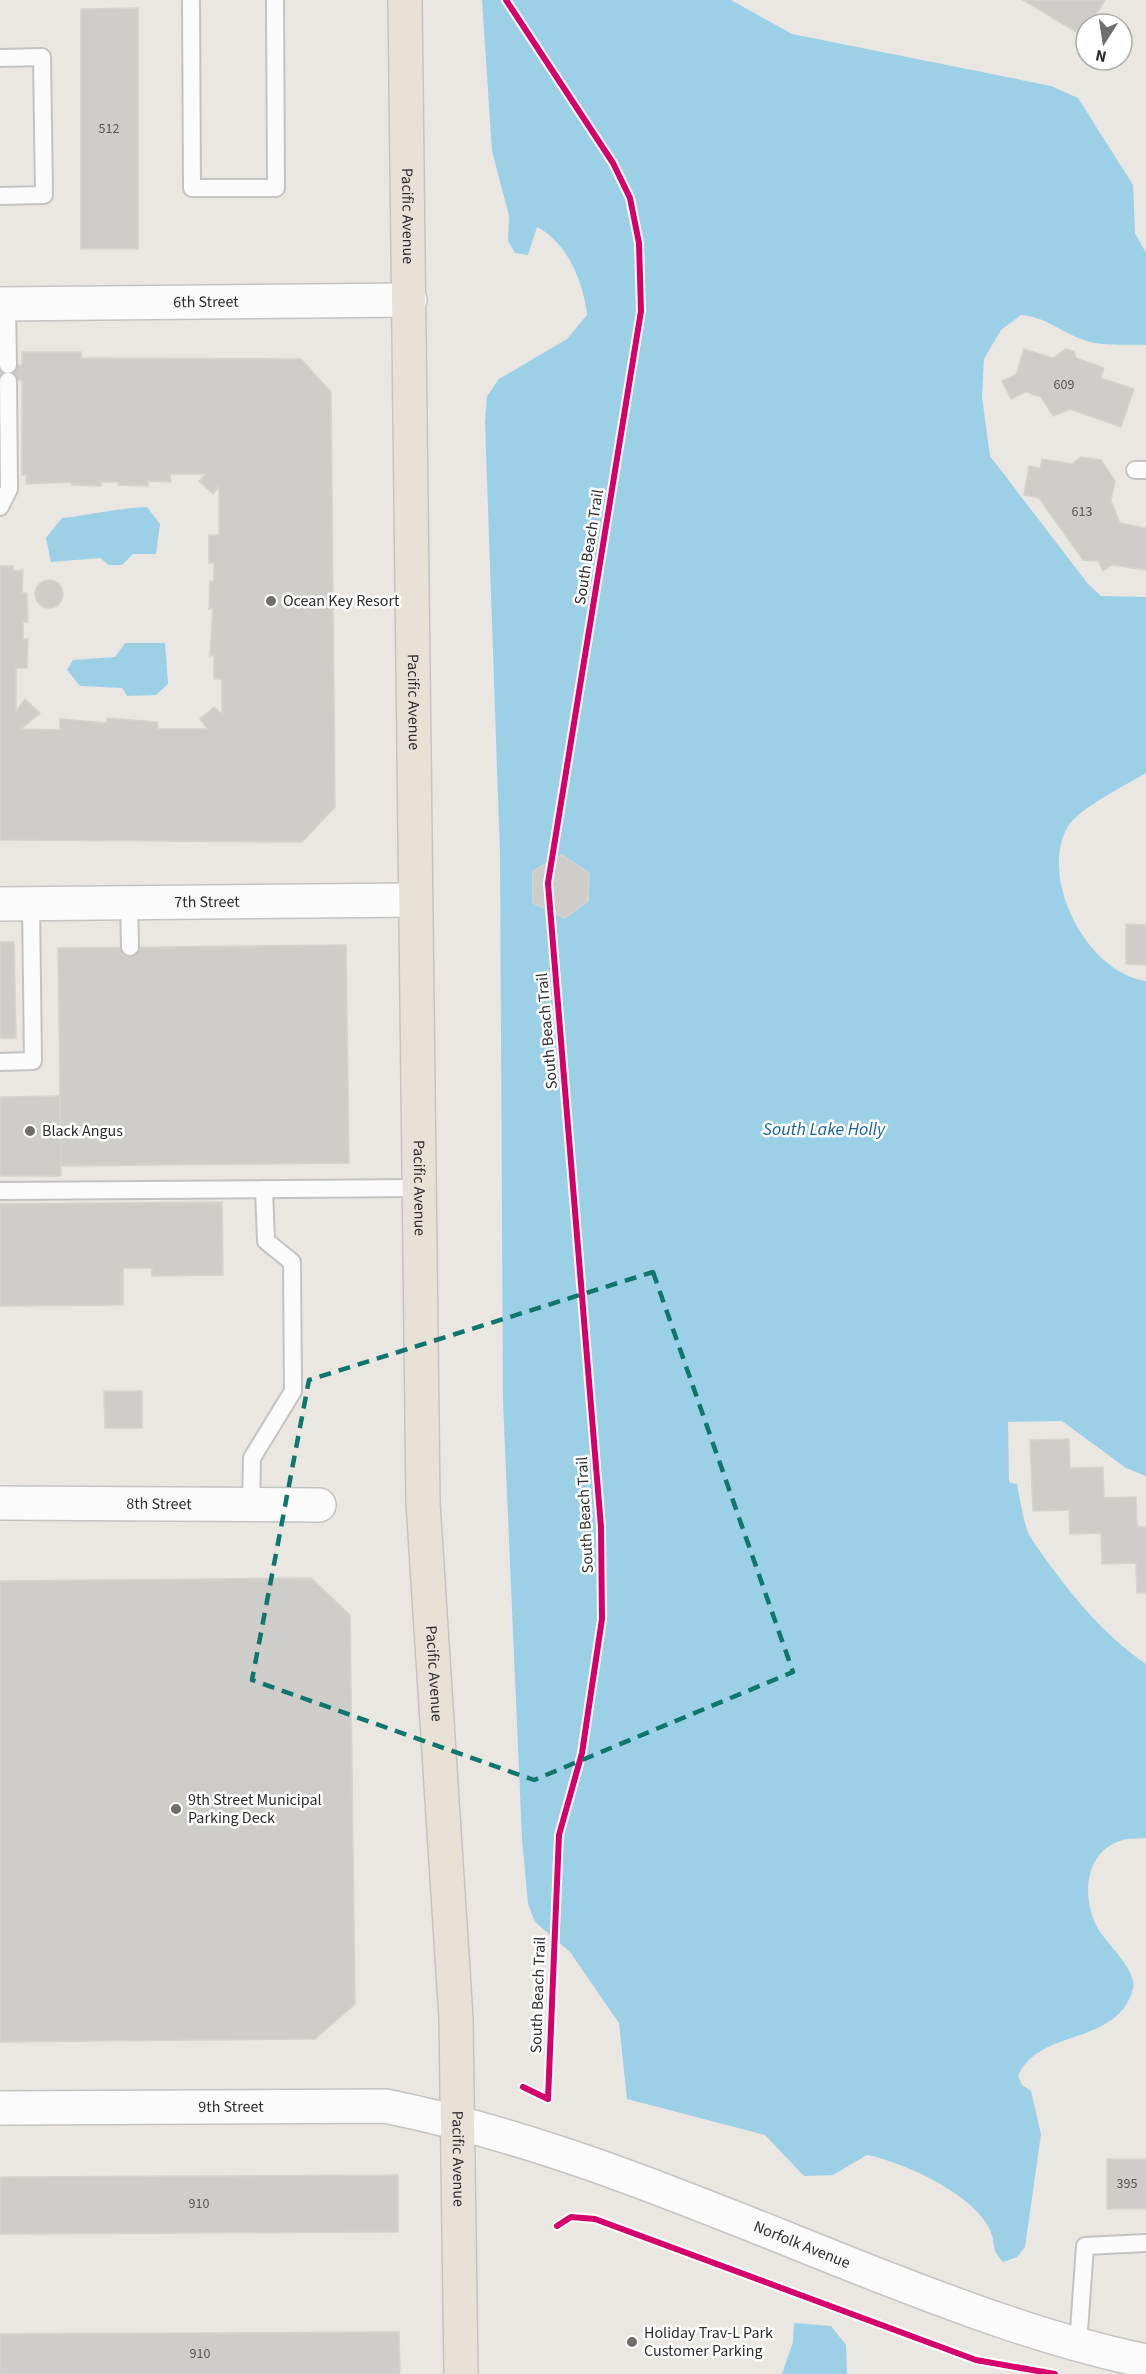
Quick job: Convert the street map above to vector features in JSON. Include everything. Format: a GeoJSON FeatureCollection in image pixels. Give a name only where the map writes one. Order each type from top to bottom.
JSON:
{"type":"FeatureCollection","features":[{"type":"Feature","properties":{"kind":"highway","name":"Pacific Avenue"},"geometry":{"type":"LineString","coordinates":[[405,0],[423,1503],[456,2018],[461,2374]]}},
{"type":"Feature","properties":{"kind":"main road","name":"6th Street"},"geometry":{"type":"LineString","coordinates":[[3,304],[410,300]]}},
{"type":"Feature","properties":{"kind":"main road","name":"7th Street"},"geometry":{"type":"LineString","coordinates":[[16,904],[414,900]]}},
{"type":"Feature","properties":{"kind":"main road","name":"8th Street"},"geometry":{"type":"LineString","coordinates":[[0,1503],[319,1505]]}},
{"type":"Feature","properties":{"kind":"main road","name":"9th Street"},"geometry":{"type":"LineString","coordinates":[[0,2108],[384,2106],[459,2122]]}},
{"type":"Feature","properties":{"kind":"main road","name":"Norfolk Avenue"},"geometry":{"type":"LineString","coordinates":[[459,2122],[537,2146],[656,2188],[954,2305],[1078,2345],[1146,2361]]}},
{"type":"Feature","properties":{"kind":"lane"},"geometry":{"type":"LineString","coordinates":[[191,0],[192,188],[276,188],[275,0]]}},
{"type":"Feature","properties":{"kind":"lane"},"geometry":{"type":"LineString","coordinates":[[0,58],[42,57],[44,195],[0,196]]}},
{"type":"Feature","properties":{"kind":"lane"},"geometry":{"type":"LineString","coordinates":[[0,507],[9,489],[15,427],[3,304]]}},
{"type":"Feature","properties":{"kind":"lane"},"geometry":{"type":"LineString","coordinates":[[129,903],[130,947]]}},
{"type":"Feature","properties":{"kind":"lane"},"geometry":{"type":"LineString","coordinates":[[0,1062],[33,1061],[16,904]]}},
{"type":"Feature","properties":{"kind":"lane"},"geometry":{"type":"LineString","coordinates":[[0,1191],[419,1188]]}},
{"type":"Feature","properties":{"kind":"lane"},"geometry":{"type":"LineString","coordinates":[[251,1505],[252,1458],[293,1391],[292,1262],[266,1241],[264,1189]]}},
{"type":"Feature","properties":{"kind":"lane"},"geometry":{"type":"LineString","coordinates":[[1078,2345],[1085,2246],[1146,2243]]}},
{"type":"Feature","properties":{"kind":"highlighted area"},"geometry":{"type":"Polygon","coordinates":[[[653,1272],[793,1672],[534,1780],[252,1680],[309,1380],[653,1272]]]}},
{"type":"Feature","properties":{"kind":"water","name":"South Lake Holly"},"geometry":{"type":"Polygon","coordinates":[[[482,0],[731,0],[792,34],[1051,86],[1078,98],[1133,185],[1135,233],[1146,253],[1146,345],[1089,342],[1045,321],[1021,315],[1001,330],[984,359],[982,397],[990,456],[1088,584],[1101,596],[1146,597],[1146,773],[1091,805],[1072,821],[1067,828],[1060,849],[1059,873],[1064,897],[1074,921],[1088,943],[1105,961],[1125,974],[1146,981],[1146,1476],[1126,1468],[1062,1421],[1008,1422],[1009,1482],[1017,1484],[1024,1520],[1031,1538],[1083,1607],[1113,1638],[1146,1664],[1146,1838],[1126,1839],[1110,1845],[1094,1864],[1088,1888],[1092,1915],[1097,1927],[1131,1974],[1133,1989],[1124,2007],[1111,2020],[1095,2029],[1043,2050],[1028,2061],[1018,2076],[1022,2085],[1031,2091],[1041,2134],[1025,2247],[1017,2257],[1003,2262],[996,2252],[989,2228],[981,2215],[953,2192],[917,2172],[867,2155],[833,2175],[804,2176],[765,2135],[627,2099],[619,2023],[570,1952],[535,1922],[528,1904],[522,1839],[503,1402],[500,854],[485,422],[487,396],[499,379],[567,339],[587,315],[578,277],[565,253],[548,234],[537,227],[528,255],[515,253],[508,241],[509,216],[492,151],[482,0]]]}},
{"type":"Feature","properties":{"kind":"water"},"geometry":{"type":"Polygon","coordinates":[[[147,507],[160,524],[156,554],[133,554],[122,565],[109,565],[100,558],[51,562],[46,538],[62,518],[147,507]]]}},
{"type":"Feature","properties":{"kind":"water"},"geometry":{"type":"Polygon","coordinates":[[[125,643],[165,643],[168,684],[156,695],[127,696],[122,688],[80,686],[67,670],[73,660],[115,657],[125,643]]]}},
{"type":"Feature","properties":{"kind":"water"},"geometry":{"type":"Polygon","coordinates":[[[794,2323],[831,2326],[846,2345],[847,2374],[782,2374],[793,2342],[794,2323]]]}},
{"type":"Feature","properties":{"kind":"building"},"geometry":{"type":"Polygon","coordinates":[[[1023,0],[1105,0],[1098,12],[1074,12],[1074,31],[1023,0]]]}},
{"type":"Feature","properties":{"kind":"building"},"geometry":{"type":"Polygon","coordinates":[[[138,8],[138,249],[81,249],[81,9],[138,8]]]}},
{"type":"Feature","properties":{"kind":"building"},"geometry":{"type":"Polygon","coordinates":[[[1024,349],[1053,358],[1066,349],[1074,351],[1076,358],[1104,368],[1101,378],[1134,389],[1121,427],[1070,409],[1053,416],[1041,397],[1026,392],[1011,399],[1002,381],[1016,375],[1024,349]]]}},
{"type":"Feature","properties":{"kind":"building","name":"Ocean Key Resort"},"geometry":{"type":"Polygon","coordinates":[[[22,352],[81,352],[81,358],[301,359],[331,392],[335,807],[302,842],[0,840],[0,566],[13,566],[13,571],[23,570],[22,593],[27,593],[28,622],[23,622],[23,639],[28,639],[27,668],[16,668],[16,711],[25,699],[40,713],[21,729],[60,730],[60,719],[107,723],[107,718],[157,722],[158,729],[208,729],[200,719],[214,707],[222,714],[222,679],[214,679],[214,655],[210,656],[213,608],[209,609],[210,581],[214,581],[214,563],[209,563],[209,535],[219,535],[219,486],[213,494],[199,481],[206,474],[170,474],[171,482],[148,481],[148,486],[118,485],[119,482],[101,482],[101,486],[72,485],[71,482],[26,484],[26,475],[22,475],[22,380],[0,380],[0,365],[22,365],[22,352]]]}},
{"type":"Feature","properties":{"kind":"building"},"geometry":{"type":"Polygon","coordinates":[[[1081,457],[1101,460],[1115,481],[1111,501],[1120,523],[1146,528],[1146,570],[1112,565],[1103,571],[1098,561],[1083,560],[1039,498],[1024,495],[1029,466],[1040,468],[1042,459],[1072,464],[1081,457]]]}},
{"type":"Feature","properties":{"kind":"building"},"geometry":{"type":"Polygon","coordinates":[[[49,580],[59,584],[63,594],[59,604],[49,608],[39,604],[35,594],[39,584],[49,580]]]}},
{"type":"Feature","properties":{"kind":"building"},"geometry":{"type":"Polygon","coordinates":[[[562,855],[589,873],[588,901],[565,918],[533,903],[533,871],[562,855]]]}},
{"type":"Feature","properties":{"kind":"building"},"geometry":{"type":"Polygon","coordinates":[[[1126,924],[1146,925],[1146,965],[1126,964],[1126,924]]]}},
{"type":"Feature","properties":{"kind":"building"},"geometry":{"type":"Polygon","coordinates":[[[0,942],[14,942],[16,1038],[0,1038],[0,942]]]}},
{"type":"Feature","properties":{"kind":"building"},"geometry":{"type":"Polygon","coordinates":[[[346,945],[349,1163],[61,1166],[58,948],[346,945]]]}},
{"type":"Feature","properties":{"kind":"building","name":"Black Angus"},"geometry":{"type":"Polygon","coordinates":[[[60,1096],[61,1176],[0,1176],[0,1097],[60,1096]]]}},
{"type":"Feature","properties":{"kind":"building"},"geometry":{"type":"Polygon","coordinates":[[[222,1202],[223,1275],[152,1276],[152,1268],[123,1268],[123,1305],[0,1306],[0,1204],[222,1202]]]}},
{"type":"Feature","properties":{"kind":"building"},"geometry":{"type":"Polygon","coordinates":[[[104,1391],[142,1391],[142,1428],[105,1428],[104,1391]]]}},
{"type":"Feature","properties":{"kind":"building"},"geometry":{"type":"Polygon","coordinates":[[[1069,1439],[1070,1468],[1103,1467],[1104,1498],[1136,1497],[1137,1527],[1146,1527],[1146,1593],[1137,1593],[1136,1563],[1102,1564],[1101,1533],[1070,1534],[1069,1510],[1033,1511],[1030,1440],[1069,1439]]]}},
{"type":"Feature","properties":{"kind":"building","name":"9th Street Municipal Parking Deck"},"geometry":{"type":"Polygon","coordinates":[[[311,1578],[350,1615],[355,2004],[315,2039],[0,2042],[0,1581],[311,1578]]]}},
{"type":"Feature","properties":{"kind":"building"},"geometry":{"type":"Polygon","coordinates":[[[1107,2159],[1146,2159],[1146,2209],[1107,2209],[1107,2159]]]}},
{"type":"Feature","properties":{"kind":"building"},"geometry":{"type":"Polygon","coordinates":[[[398,2175],[398,2232],[0,2234],[0,2177],[398,2175]]]}},
{"type":"Feature","properties":{"kind":"building"},"geometry":{"type":"Polygon","coordinates":[[[399,2332],[400,2374],[0,2374],[0,2334],[399,2332]]]}},
{"type":"Feature","properties":{"kind":"cycle path","name":"South Beach Trail"},"geometry":{"type":"LineString","coordinates":[[506,0],[613,163],[630,198],[639,243],[641,311],[548,883],[601,1527],[602,1619],[582,1753],[559,1835],[548,2099],[523,2087]]}},
{"type":"Feature","properties":{"kind":"cycle path"},"geometry":{"type":"LineString","coordinates":[[557,2226],[571,2217],[595,2219],[976,2360],[1055,2374]]}},
{"type":"Feature","properties":{"kind":"place","name":"Ocean Key Resort"},"geometry":{"type":"Point","coordinates":[271,601]}},
{"type":"Feature","properties":{"kind":"place","name":"Black Angus"},"geometry":{"type":"Point","coordinates":[30,1131]}},
{"type":"Feature","properties":{"kind":"place","name":"9th Street Municipal Parking Deck"},"geometry":{"type":"Point","coordinates":[176,1809]}},
{"type":"Feature","properties":{"kind":"place","name":"Holiday Trav-L Park Customer Parking"},"geometry":{"type":"Point","coordinates":[632,2342]}}]}
